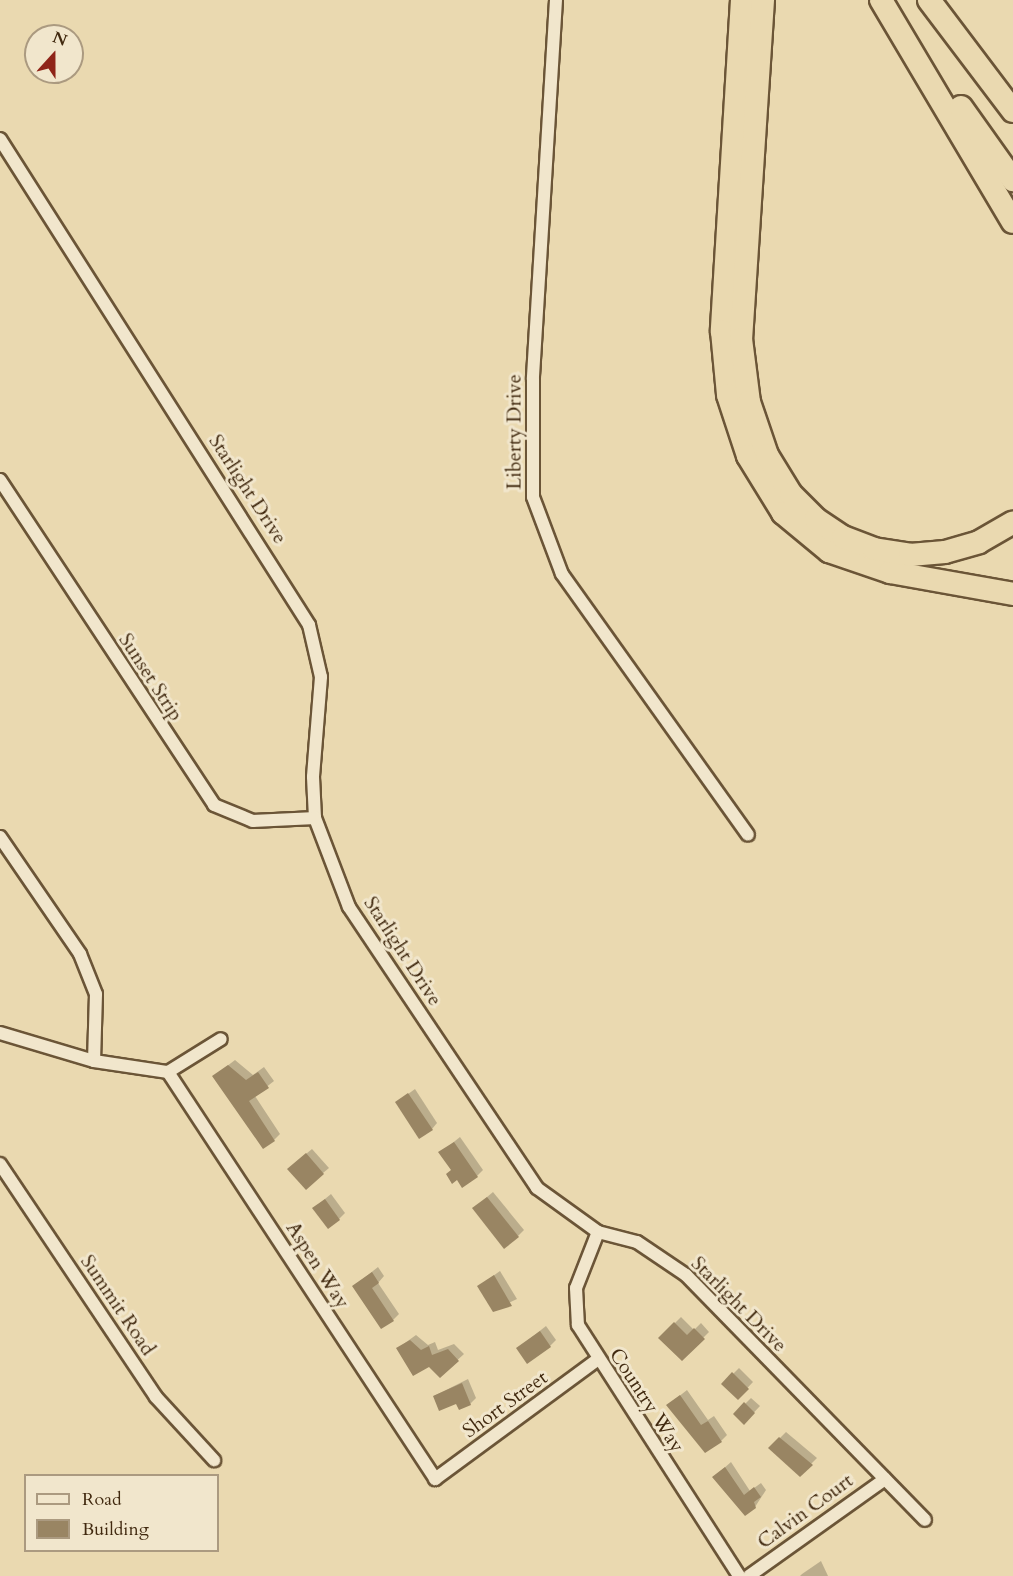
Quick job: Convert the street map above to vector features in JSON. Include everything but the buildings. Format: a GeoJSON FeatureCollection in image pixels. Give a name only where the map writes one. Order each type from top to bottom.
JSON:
{"type":"FeatureCollection","features":[{"type":"Feature","properties":{"kind":"highway"},"geometry":{"type":"LineString","coordinates":[[742,0],[722,331],[728,395],[748,456],[783,513],[829,551],[884,571],[1013,594]]}},
{"type":"Feature","properties":{"kind":"highway"},"geometry":{"type":"LineString","coordinates":[[763,0],[741,339],[748,402],[767,455],[791,494],[816,519],[843,537],[874,549],[910,555],[945,552],[979,542],[1013,522]]}},
{"type":"Feature","properties":{"kind":"highway"},"geometry":{"type":"LineString","coordinates":[[881,0],[1013,180]]}},
{"type":"Feature","properties":{"kind":"highway"},"geometry":{"type":"LineString","coordinates":[[881,0],[1013,222]]}},
{"type":"Feature","properties":{"kind":"highway"},"geometry":{"type":"LineString","coordinates":[[929,0],[1013,111]]}},
{"type":"Feature","properties":{"kind":"street","name":"Liberty Drive"},"geometry":{"type":"LineString","coordinates":[[556,0],[533,379],[533,497],[562,574],[748,835]]}},
{"type":"Feature","properties":{"kind":"street","name":"Starlight Drive"},"geometry":{"type":"LineString","coordinates":[[0,139],[309,626],[321,677],[313,777],[315,818],[349,907],[537,1188],[598,1232],[637,1242],[686,1275],[925,1520]]}},
{"type":"Feature","properties":{"kind":"street","name":"Sunset Strip"},"geometry":{"type":"LineString","coordinates":[[0,480],[214,804],[254,821],[315,818]]}},
{"type":"Feature","properties":{"kind":"street"},"geometry":{"type":"LineString","coordinates":[[0,837],[80,954],[96,994],[94,1061]]}},
{"type":"Feature","properties":{"kind":"street"},"geometry":{"type":"LineString","coordinates":[[0,1033],[94,1061],[168,1072],[221,1039]]}},
{"type":"Feature","properties":{"kind":"street","name":"Aspen Way"},"geometry":{"type":"LineString","coordinates":[[168,1072],[435,1479]]}},
{"type":"Feature","properties":{"kind":"street","name":"Summit Road"},"geometry":{"type":"LineString","coordinates":[[0,1164],[156,1396],[214,1460]]}},
{"type":"Feature","properties":{"kind":"street","name":"Country Way"},"geometry":{"type":"LineString","coordinates":[[598,1232],[576,1288],[578,1325],[597,1360],[740,1576]]}},
{"type":"Feature","properties":{"kind":"street","name":"Short Street"},"geometry":{"type":"LineString","coordinates":[[435,1479],[597,1360]]}},
{"type":"Feature","properties":{"kind":"street","name":"Calvin Court"},"geometry":{"type":"LineString","coordinates":[[749,1576],[885,1479]]}}]}
